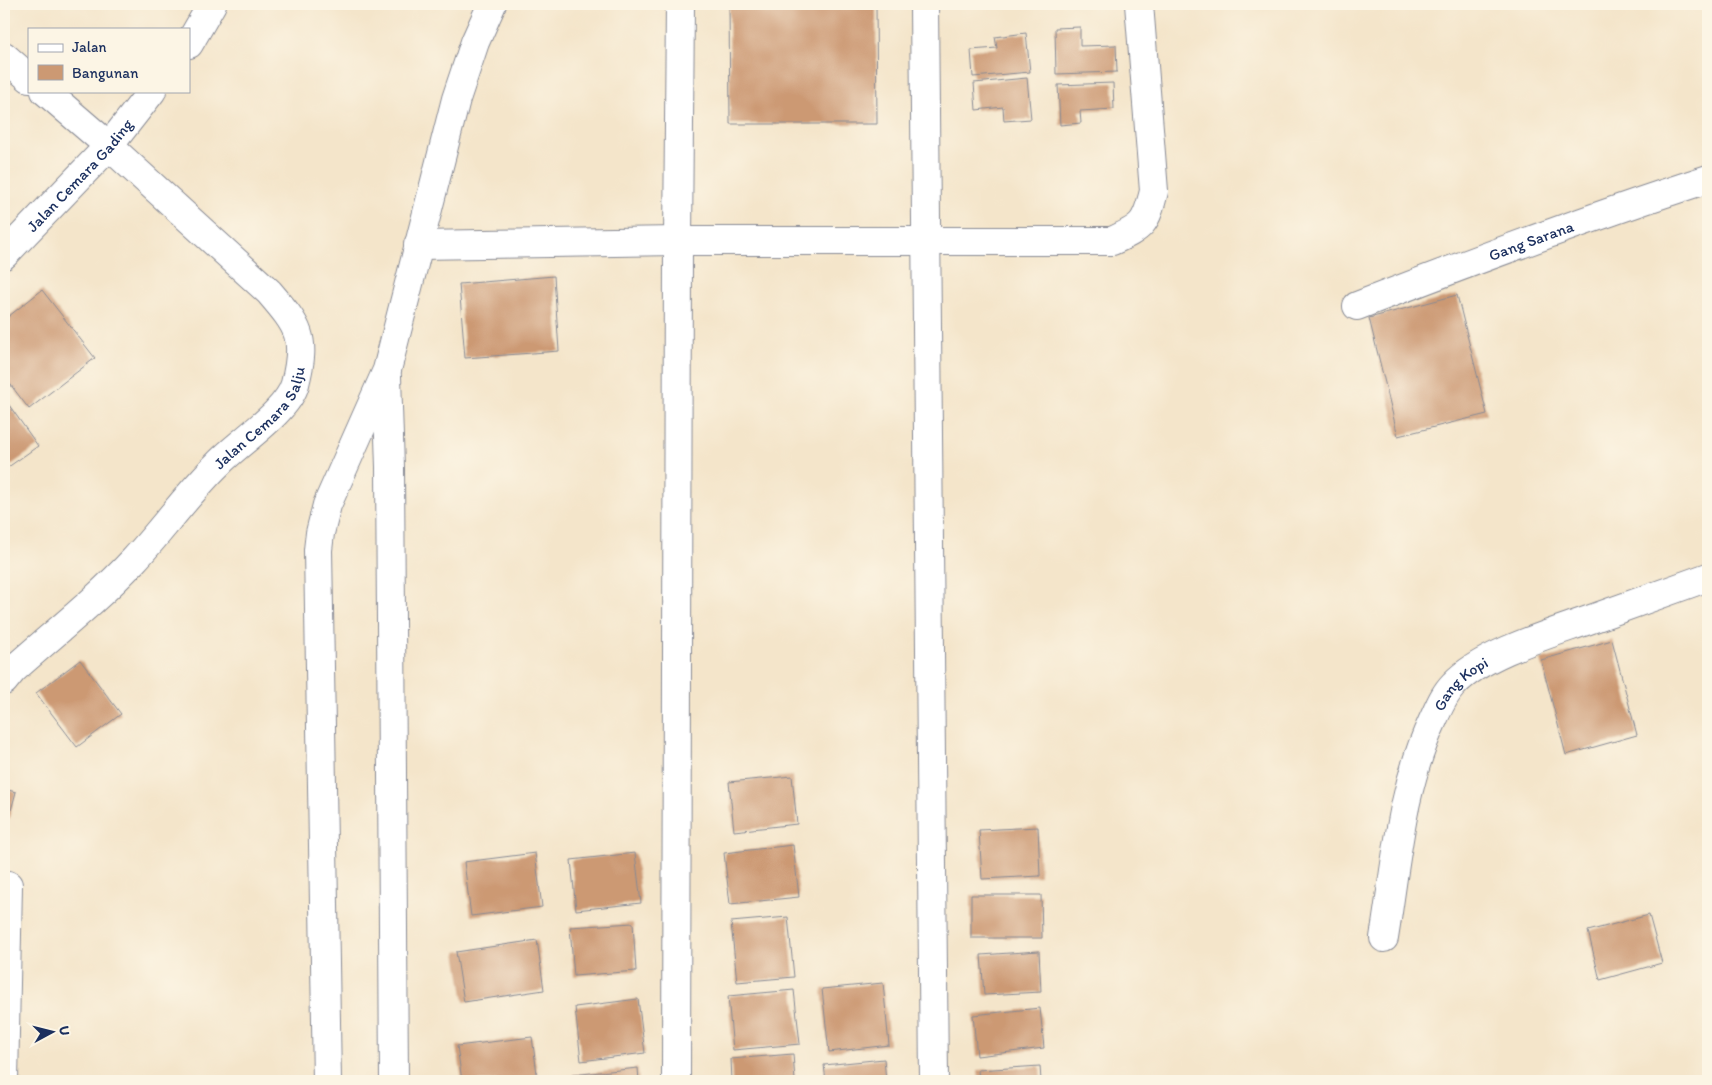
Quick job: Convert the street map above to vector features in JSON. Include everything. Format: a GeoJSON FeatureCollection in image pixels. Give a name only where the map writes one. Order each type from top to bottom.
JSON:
{"type":"FeatureCollection","features":[{"type":"Feature","properties":{"kind":"street"},"geometry":{"type":"LineString","coordinates":[[190,42],[212,4]]}},
{"type":"Feature","properties":{"kind":"street"},"geometry":{"type":"LineString","coordinates":[[327,1081],[318,550],[320,533],[327,505],[387,370],[456,99],[475,42],[492,4]]}},
{"type":"Feature","properties":{"kind":"street"},"geometry":{"type":"LineString","coordinates":[[676,1081],[680,4]]}},
{"type":"Feature","properties":{"kind":"street"},"geometry":{"type":"LineString","coordinates":[[924,4],[934,1081]]}},
{"type":"Feature","properties":{"kind":"street"},"geometry":{"type":"LineString","coordinates":[[418,245],[678,241],[1112,241],[1136,230],[1148,214],[1154,191],[1140,4]]}},
{"type":"Feature","properties":{"kind":"street"},"geometry":{"type":"LineString","coordinates":[[4,56],[28,77]]}},
{"type":"Feature","properties":{"kind":"street","name":"Jalan Cemara Salju"},"geometry":{"type":"LineString","coordinates":[[4,681],[13,670],[108,586],[128,566],[218,463],[276,413],[289,398],[294,385],[301,345],[298,331],[269,292],[109,146],[46,92]]}},
{"type":"Feature","properties":{"kind":"street","name":"Jalan Cemara Gading"},"geometry":{"type":"LineString","coordinates":[[4,255],[109,146],[151,92]]}},
{"type":"Feature","properties":{"kind":"street","name":"Gang Sarana"},"geometry":{"type":"LineString","coordinates":[[1357,306],[1470,262],[1708,179]]}},
{"type":"Feature","properties":{"kind":"street"},"geometry":{"type":"LineString","coordinates":[[387,370],[390,477],[394,1081]]}},
{"type":"Feature","properties":{"kind":"street","name":"Gang Kopi"},"geometry":{"type":"LineString","coordinates":[[1384,938],[1400,832],[1412,774],[1443,698],[1454,684],[1487,660],[1535,640],[1708,577]]}},
{"type":"Feature","properties":{"kind":"street"},"geometry":{"type":"LineString","coordinates":[[4,1081],[8,885]]}},
{"type":"Feature","properties":{"kind":"building"},"geometry":{"type":"Polygon","coordinates":[[[729,4],[876,4],[877,124],[730,124],[729,4]]]}},
{"type":"Feature","properties":{"kind":"building"},"geometry":{"type":"Polygon","coordinates":[[[1080,27],[1080,46],[1116,45],[1117,72],[1056,74],[1055,28],[1080,27]]]}},
{"type":"Feature","properties":{"kind":"building"},"geometry":{"type":"Polygon","coordinates":[[[1026,33],[1030,72],[973,77],[971,50],[997,48],[995,37],[1026,33]]]}},
{"type":"Feature","properties":{"kind":"building"},"geometry":{"type":"Polygon","coordinates":[[[1027,78],[1031,119],[1004,121],[1003,107],[976,110],[974,83],[1027,78]]]}},
{"type":"Feature","properties":{"kind":"building"},"geometry":{"type":"Polygon","coordinates":[[[1113,83],[1114,109],[1080,111],[1081,123],[1060,125],[1058,85],[1113,83]]]}},
{"type":"Feature","properties":{"kind":"building"},"geometry":{"type":"Polygon","coordinates":[[[554,276],[559,351],[465,358],[459,284],[554,276]]]}},
{"type":"Feature","properties":{"kind":"building"},"geometry":{"type":"Polygon","coordinates":[[[42,290],[95,358],[29,409],[4,376],[4,320],[42,290]]]}},
{"type":"Feature","properties":{"kind":"building"},"geometry":{"type":"Polygon","coordinates":[[[1457,295],[1487,414],[1398,436],[1369,318],[1457,295]]]}},
{"type":"Feature","properties":{"kind":"building"},"geometry":{"type":"Polygon","coordinates":[[[4,398],[38,446],[4,470],[4,398]]]}},
{"type":"Feature","properties":{"kind":"building"},"geometry":{"type":"Polygon","coordinates":[[[1612,640],[1637,735],[1566,755],[1541,660],[1612,640]]]}},
{"type":"Feature","properties":{"kind":"building"},"geometry":{"type":"Polygon","coordinates":[[[80,660],[121,714],[77,747],[36,693],[80,660]]]}},
{"type":"Feature","properties":{"kind":"building"},"geometry":{"type":"Polygon","coordinates":[[[792,776],[797,824],[734,831],[729,782],[792,776]]]}},
{"type":"Feature","properties":{"kind":"building"},"geometry":{"type":"Polygon","coordinates":[[[4,789],[16,792],[4,836],[4,789]]]}},
{"type":"Feature","properties":{"kind":"building"},"geometry":{"type":"Polygon","coordinates":[[[1038,827],[1040,876],[982,879],[979,830],[1038,827]]]}},
{"type":"Feature","properties":{"kind":"building"},"geometry":{"type":"Polygon","coordinates":[[[793,845],[799,897],[730,904],[724,853],[793,845]]]}},
{"type":"Feature","properties":{"kind":"building"},"geometry":{"type":"Polygon","coordinates":[[[535,853],[542,907],[471,916],[464,862],[535,853]]]}},
{"type":"Feature","properties":{"kind":"building"},"geometry":{"type":"Polygon","coordinates":[[[635,853],[641,903],[576,910],[571,860],[635,853]]]}},
{"type":"Feature","properties":{"kind":"building"},"geometry":{"type":"Polygon","coordinates":[[[971,895],[1041,895],[1042,938],[971,938],[971,895]]]}},
{"type":"Feature","properties":{"kind":"building"},"geometry":{"type":"Polygon","coordinates":[[[1649,915],[1662,963],[1600,980],[1588,931],[1649,915]]]}},
{"type":"Feature","properties":{"kind":"building"},"geometry":{"type":"Polygon","coordinates":[[[788,917],[794,977],[737,982],[731,922],[788,917]]]}},
{"type":"Feature","properties":{"kind":"building"},"geometry":{"type":"Polygon","coordinates":[[[633,923],[636,971],[574,976],[570,927],[633,923]]]}},
{"type":"Feature","properties":{"kind":"building"},"geometry":{"type":"Polygon","coordinates":[[[537,940],[544,990],[464,1002],[456,952],[537,940]]]}},
{"type":"Feature","properties":{"kind":"building"},"geometry":{"type":"Polygon","coordinates":[[[1039,951],[1041,992],[984,995],[981,955],[1039,951]]]}},
{"type":"Feature","properties":{"kind":"building"},"geometry":{"type":"Polygon","coordinates":[[[883,983],[889,1045],[829,1052],[822,989],[883,983]]]}},
{"type":"Feature","properties":{"kind":"building"},"geometry":{"type":"Polygon","coordinates":[[[794,990],[800,1044],[733,1050],[728,996],[794,990]]]}},
{"type":"Feature","properties":{"kind":"building"},"geometry":{"type":"Polygon","coordinates":[[[638,999],[645,1053],[581,1061],[575,1007],[638,999]]]}},
{"type":"Feature","properties":{"kind":"building"},"geometry":{"type":"Polygon","coordinates":[[[1040,1008],[1044,1048],[977,1056],[973,1015],[1040,1008]]]}},
{"type":"Feature","properties":{"kind":"building"},"geometry":{"type":"Polygon","coordinates":[[[532,1037],[538,1081],[462,1081],[457,1046],[532,1037]]]}},
{"type":"Feature","properties":{"kind":"building"},"geometry":{"type":"Polygon","coordinates":[[[793,1054],[795,1081],[732,1081],[731,1059],[793,1054]]]}},
{"type":"Feature","properties":{"kind":"building"},"geometry":{"type":"Polygon","coordinates":[[[884,1059],[886,1081],[826,1081],[824,1065],[884,1059]]]}},
{"type":"Feature","properties":{"kind":"building"},"geometry":{"type":"Polygon","coordinates":[[[1040,1066],[1041,1081],[979,1081],[978,1070],[1040,1066]]]}},
{"type":"Feature","properties":{"kind":"building"},"geometry":{"type":"Polygon","coordinates":[[[638,1068],[639,1081],[573,1081],[572,1075],[638,1068]]]}}]}
